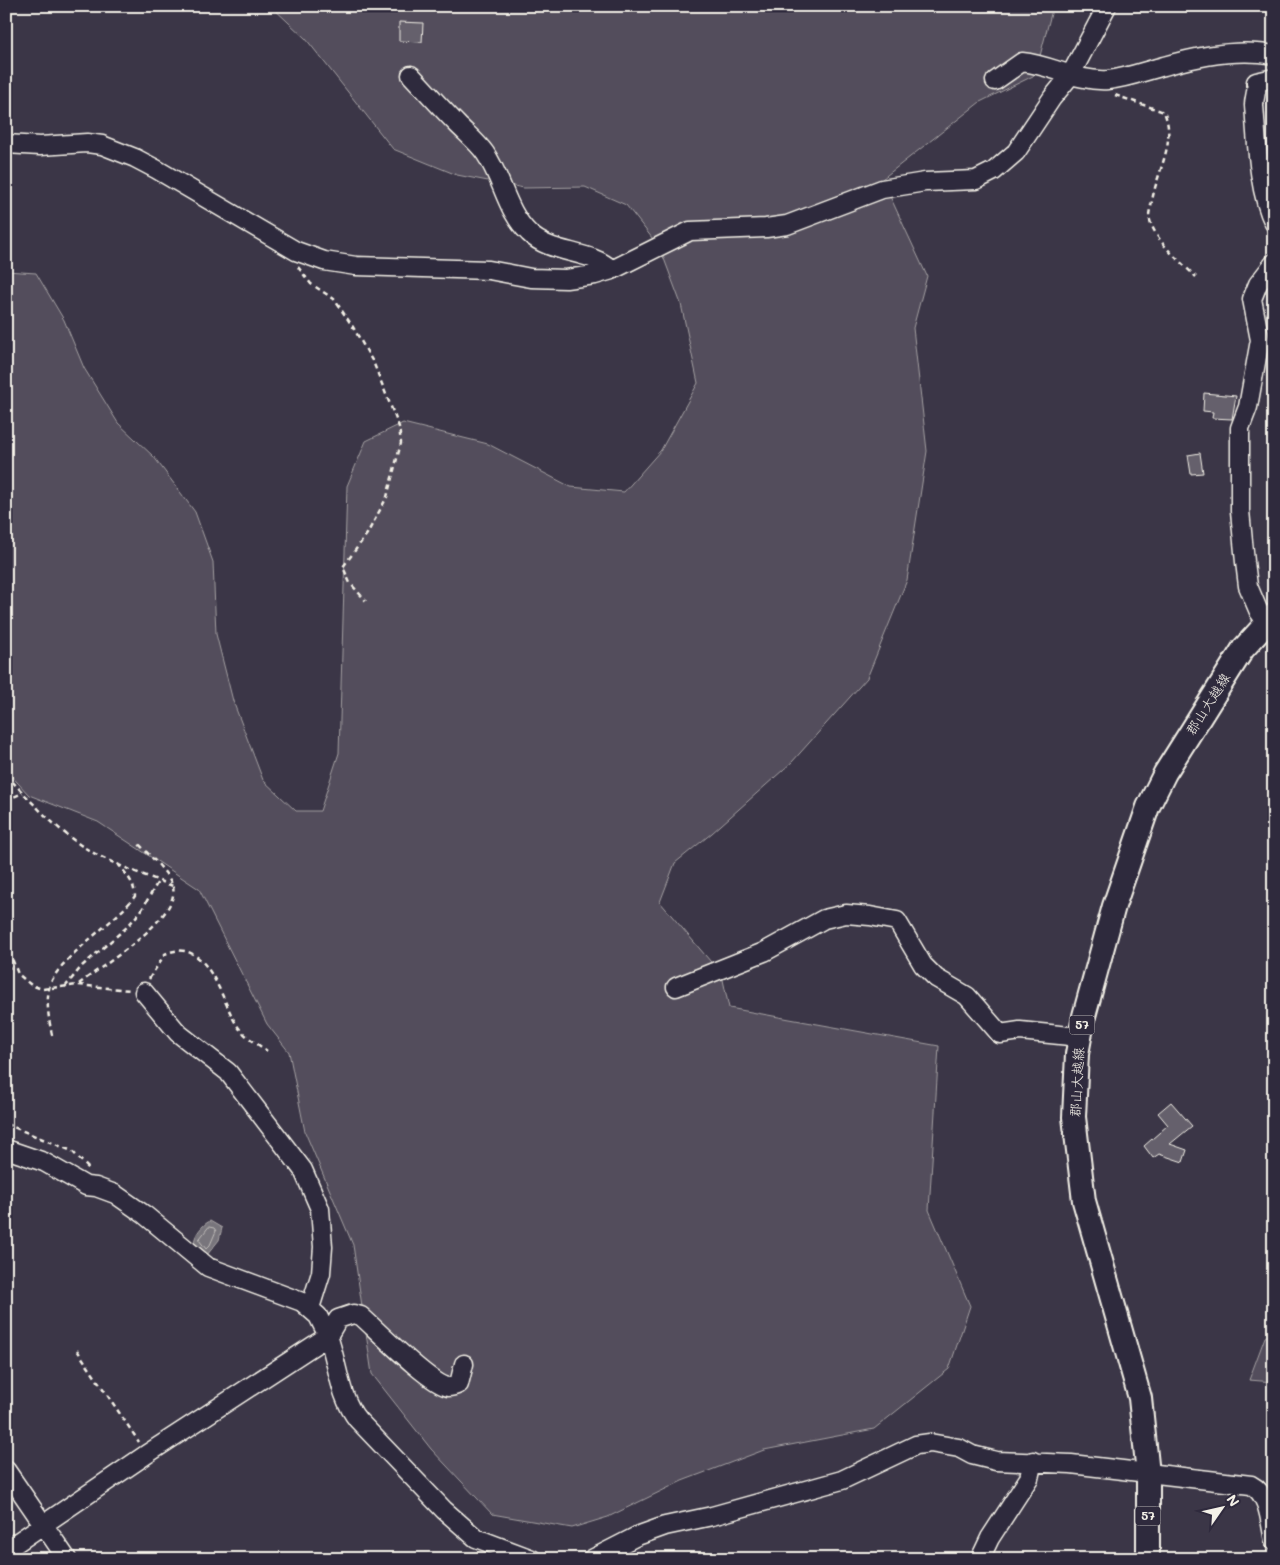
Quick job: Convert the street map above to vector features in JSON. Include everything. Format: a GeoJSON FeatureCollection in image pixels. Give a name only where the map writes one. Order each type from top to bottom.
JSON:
{"type":"FeatureCollection","features":[{"type":"Feature","properties":{"kind":"main road","name":"郡山大越線"},"geometry":{"type":"LineString","coordinates":[[1148,1559],[1148,1474],[1140,1398],[1091,1231],[1079,1172],[1074,1117],[1080,1037],[1114,906],[1148,807],[1165,773],[1243,649],[1270,619]]}},
{"type":"Feature","properties":{"kind":"street"},"geometry":{"type":"LineString","coordinates":[[6,144],[40,146],[87,143],[102,145],[135,158],[156,169],[296,251],[324,261],[356,266],[489,270],[531,278],[566,279],[595,275],[612,270],[690,231],[741,231],[780,226],[882,189],[925,182],[976,180],[985,176],[1016,152],[1052,98],[1070,76],[1103,9]]}},
{"type":"Feature","properties":{"kind":"street"},"geometry":{"type":"LineString","coordinates":[[995,81],[1022,62],[1045,66],[1070,76],[1098,80],[1139,74],[1211,55],[1238,53],[1274,55]]}},
{"type":"Feature","properties":{"kind":"street"},"geometry":{"type":"LineString","coordinates":[[410,75],[484,152],[496,171],[510,208],[519,223],[530,235],[571,254],[605,263],[612,270]]}},
{"type":"Feature","properties":{"kind":"street"},"geometry":{"type":"LineString","coordinates":[[1274,78],[1256,82],[1254,102],[1262,185],[1268,212],[1274,223]]}},
{"type":"Feature","properties":{"kind":"street"},"geometry":{"type":"LineString","coordinates":[[1270,619],[1259,612],[1248,586],[1244,562],[1240,511],[1240,428],[1248,407],[1260,340],[1252,299],[1258,284],[1274,263]]}},
{"type":"Feature","properties":{"kind":"street"},"geometry":{"type":"LineString","coordinates":[[676,987],[764,952],[824,919],[846,914],[870,916],[897,921],[924,965],[936,978],[966,996],[1000,1034],[1020,1031],[1080,1037]]}},
{"type":"Feature","properties":{"kind":"street"},"geometry":{"type":"LineString","coordinates":[[144,992],[178,1033],[228,1072],[303,1170],[320,1209],[323,1247],[321,1273],[310,1308]]}},
{"type":"Feature","properties":{"kind":"street"},"geometry":{"type":"LineString","coordinates":[[6,1149],[44,1162],[86,1186],[96,1186],[115,1194],[145,1215],[208,1267],[302,1302],[310,1308],[325,1326],[336,1357],[344,1394],[350,1410],[358,1420],[444,1510],[476,1538],[532,1559]]}},
{"type":"Feature","properties":{"kind":"street"},"geometry":{"type":"LineString","coordinates":[[6,1550],[147,1454],[328,1336],[338,1319],[353,1314],[361,1316],[438,1382],[450,1387],[459,1384],[464,1364]]}},
{"type":"Feature","properties":{"kind":"street"},"geometry":{"type":"LineString","coordinates":[[592,1559],[636,1536],[665,1526],[712,1516],[842,1480],[916,1445],[930,1443],[959,1448],[972,1455],[996,1461],[1032,1462],[1267,1488],[1265,1500],[1274,1541]]}},
{"type":"Feature","properties":{"kind":"street"},"geometry":{"type":"LineString","coordinates":[[980,1559],[990,1538],[1029,1478],[1032,1462]]}},
{"type":"Feature","properties":{"kind":"street"},"geometry":{"type":"LineString","coordinates":[[6,1470],[67,1559]]}},
{"type":"Feature","properties":{"kind":"path"},"geometry":{"type":"LineString","coordinates":[[1098,80],[1105,90],[1164,112],[1170,125],[1166,152],[1149,216],[1160,238],[1196,277]]}},
{"type":"Feature","properties":{"kind":"path"},"geometry":{"type":"LineString","coordinates":[[296,251],[299,271],[311,284],[334,299],[353,327],[374,364],[399,427],[401,443],[386,497],[367,534],[343,567],[350,583],[366,601]]}},
{"type":"Feature","properties":{"kind":"path"},"geometry":{"type":"LineString","coordinates":[[6,775],[79,844],[118,864],[173,886]]}},
{"type":"Feature","properties":{"kind":"path"},"geometry":{"type":"LineString","coordinates":[[6,800],[23,793]]}},
{"type":"Feature","properties":{"kind":"path"},"geometry":{"type":"LineString","coordinates":[[78,984],[138,940],[155,925],[172,899],[173,886],[161,868],[136,842]]}},
{"type":"Feature","properties":{"kind":"path"},"geometry":{"type":"LineString","coordinates":[[52,1035],[48,1016],[49,988],[53,978],[68,960],[136,896],[134,886],[129,877],[118,864]]}},
{"type":"Feature","properties":{"kind":"path"},"geometry":{"type":"LineString","coordinates":[[65,987],[82,966],[128,927],[141,911],[159,880]]}},
{"type":"Feature","properties":{"kind":"path"},"geometry":{"type":"LineString","coordinates":[[6,943],[15,968],[25,982],[42,989],[78,984],[144,992],[147,981],[165,954],[183,951],[194,955],[215,977],[234,1022],[242,1033],[267,1051]]}},
{"type":"Feature","properties":{"kind":"path"},"geometry":{"type":"LineString","coordinates":[[6,968],[15,968]]}},
{"type":"Feature","properties":{"kind":"path"},"geometry":{"type":"LineString","coordinates":[[6,1124],[72,1151],[93,1172]]}},
{"type":"Feature","properties":{"kind":"path"},"geometry":{"type":"LineString","coordinates":[[77,1350],[147,1454]]}},
{"type":"Feature","properties":{"kind":"shaded area"},"geometry":{"type":"Polygon","coordinates":[[[271,6],[1053,6],[1035,75],[980,102],[882,179],[927,276],[913,328],[927,451],[907,580],[867,678],[792,762],[675,863],[660,902],[722,975],[729,1008],[939,1046],[929,1210],[970,1306],[949,1369],[874,1429],[764,1450],[682,1481],[608,1517],[572,1528],[492,1514],[431,1449],[372,1374],[353,1245],[305,1132],[289,1052],[267,1024],[199,889],[98,822],[29,795],[6,770],[6,271],[36,273],[64,320],[84,368],[118,423],[154,457],[195,512],[213,562],[216,634],[233,701],[263,780],[296,811],[320,811],[339,753],[347,486],[366,441],[403,423],[488,444],[571,487],[624,492],[661,450],[698,383],[681,304],[660,248],[626,205],[585,187],[524,188],[457,175],[393,149],[306,39],[271,6]]]}},
{"type":"Feature","properties":{"kind":"shaded area"},"geometry":{"type":"Polygon","coordinates":[[[1274,1332],[1274,1382],[1249,1380],[1265,1337],[1274,1332]]]}},
{"type":"Feature","properties":{"kind":"water"},"geometry":{"type":"Polygon","coordinates":[[[210,1221],[222,1228],[219,1240],[207,1255],[194,1244],[195,1237],[199,1231],[210,1221]]]}},
{"type":"Feature","properties":{"kind":"building"},"geometry":{"type":"Polygon","coordinates":[[[399,22],[423,23],[422,42],[399,41],[399,22]]]}},
{"type":"Feature","properties":{"kind":"building"},"geometry":{"type":"Polygon","coordinates":[[[1204,393],[1236,396],[1232,419],[1212,418],[1213,412],[1203,411],[1204,393]]]}},
{"type":"Feature","properties":{"kind":"building"},"geometry":{"type":"Polygon","coordinates":[[[1200,453],[1203,473],[1191,474],[1188,455],[1200,453]]]}},
{"type":"Feature","properties":{"kind":"building"},"geometry":{"type":"Polygon","coordinates":[[[1171,1102],[1192,1126],[1170,1144],[1187,1150],[1183,1162],[1159,1154],[1153,1158],[1144,1146],[1168,1125],[1158,1113],[1171,1102]]]}}]}
